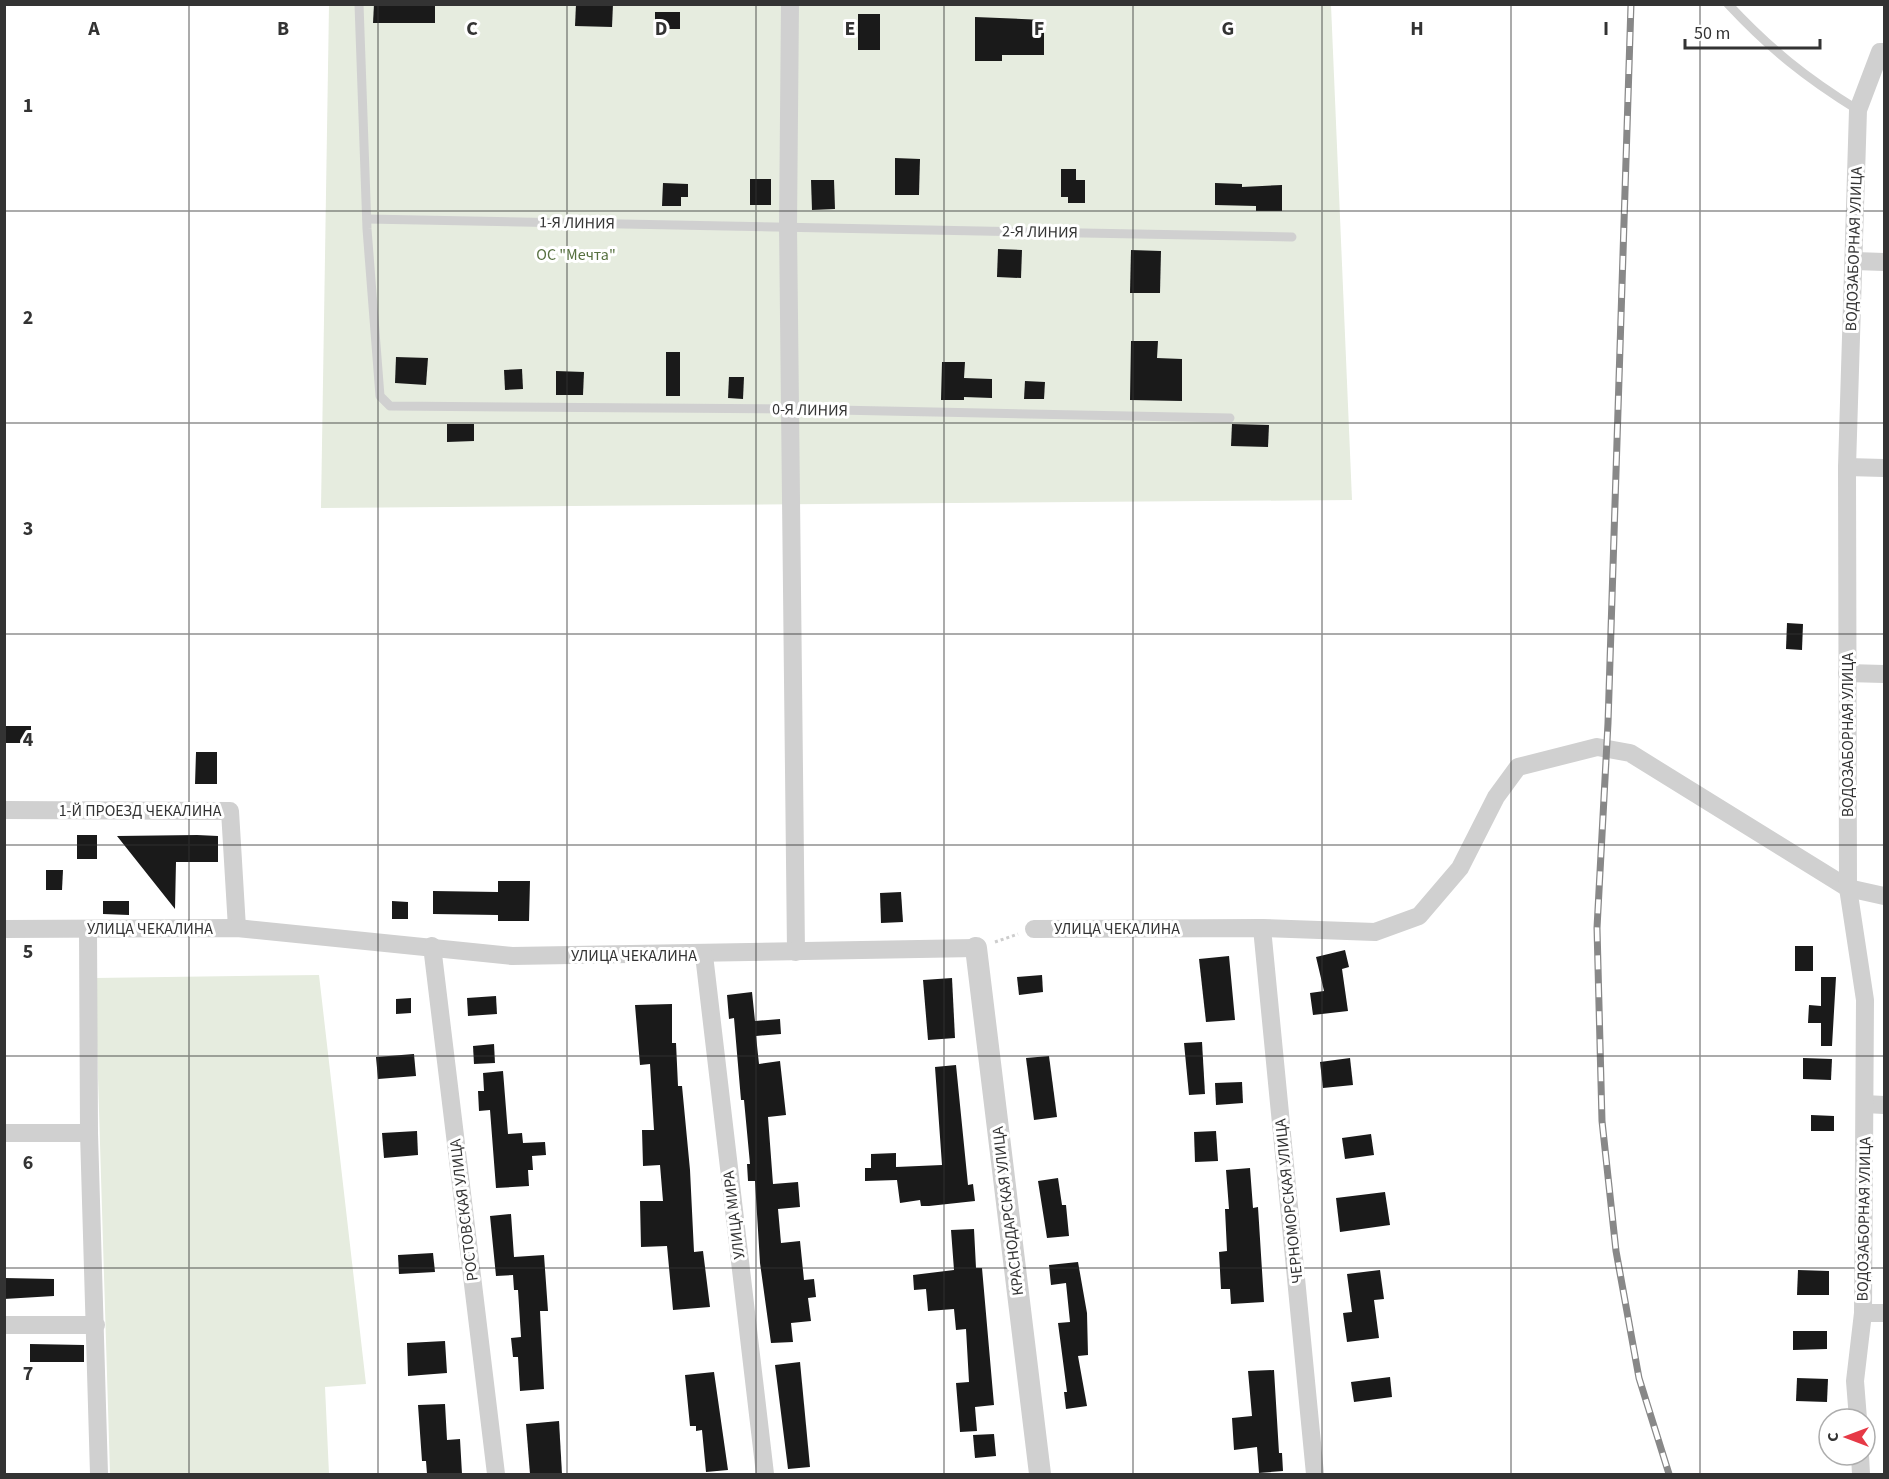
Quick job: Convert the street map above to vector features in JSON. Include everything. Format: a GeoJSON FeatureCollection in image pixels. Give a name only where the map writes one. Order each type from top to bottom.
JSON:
{"type":"FeatureCollection","features":[{"type":"Feature","properties":{"kind":"street"},"geometry":{"type":"LineString","coordinates":[[790,4],[789,409],[796,952]]}},
{"type":"Feature","properties":{"kind":"street","name":"ВОДОЗАБОРНАЯ УЛИЦА"},"geometry":{"type":"LineString","coordinates":[[1857,1407],[1855,1380],[1863,1313],[1865,1000],[1848,888],[1847,467],[1858,110],[1882,52]]}},
{"type":"Feature","properties":{"kind":"street"},"geometry":{"type":"LineString","coordinates":[[1855,261],[1884,262]]}},
{"type":"Feature","properties":{"kind":"street"},"geometry":{"type":"LineString","coordinates":[[1847,467],[1884,468]]}},
{"type":"Feature","properties":{"kind":"street"},"geometry":{"type":"LineString","coordinates":[[1847,673],[1884,674]]}},
{"type":"Feature","properties":{"kind":"street","name":"УЛИЦА ЧЕКАЛИНА"},"geometry":{"type":"LineString","coordinates":[[1034,929],[1262,928],[1375,932],[1419,916],[1460,868],[1496,797],[1518,767],[1597,747],[1630,753],[1848,888],[1884,896]]}},
{"type":"Feature","properties":{"kind":"street","name":"1-Й ПРОЕЗД ЧЕКАЛИНА"},"geometry":{"type":"LineString","coordinates":[[4,810],[230,811],[237,928]]}},
{"type":"Feature","properties":{"kind":"street","name":"УЛИЦА ЧЕКАЛИНА"},"geometry":{"type":"LineString","coordinates":[[4,929],[237,928],[432,946],[512,956],[704,955],[976,948]]}},
{"type":"Feature","properties":{"kind":"street","name":"ЧЕРНОМОРСКАЯ УЛИЦА"},"geometry":{"type":"LineString","coordinates":[[1262,928],[1315,1474]]}},
{"type":"Feature","properties":{"kind":"street"},"geometry":{"type":"LineString","coordinates":[[88,929],[89,1133],[99,1474]]}},
{"type":"Feature","properties":{"kind":"street","name":"РОСТОВСКАЯ УЛИЦА"},"geometry":{"type":"LineString","coordinates":[[432,946],[495,1474]]}},
{"type":"Feature","properties":{"kind":"street","name":"КРАСНОДАРСКАЯ УЛИЦА"},"geometry":{"type":"LineString","coordinates":[[976,948],[1040,1474]]}},
{"type":"Feature","properties":{"kind":"street","name":"УЛИЦА МИРА"},"geometry":{"type":"LineString","coordinates":[[704,955],[765,1474]]}},
{"type":"Feature","properties":{"kind":"street"},"geometry":{"type":"LineString","coordinates":[[1865,1104],[1884,1105]]}},
{"type":"Feature","properties":{"kind":"street"},"geometry":{"type":"LineString","coordinates":[[4,1133],[89,1133]]}},
{"type":"Feature","properties":{"kind":"street"},"geometry":{"type":"LineString","coordinates":[[1863,1313],[1884,1313]]}},
{"type":"Feature","properties":{"kind":"street"},"geometry":{"type":"LineString","coordinates":[[4,1325],[96,1325]]}},
{"type":"Feature","properties":{"kind":"lane"},"geometry":{"type":"LineString","coordinates":[[359,4],[367,219]]}},
{"type":"Feature","properties":{"kind":"lane"},"geometry":{"type":"LineString","coordinates":[[1728,4],[1757,35],[1808,80],[1858,110]]}},
{"type":"Feature","properties":{"kind":"lane","name":"1-Я ЛИНИЯ"},"geometry":{"type":"LineString","coordinates":[[367,219],[788,226]]}},
{"type":"Feature","properties":{"kind":"lane","name":"0-Я ЛИНИЯ"},"geometry":{"type":"LineString","coordinates":[[367,219],[380,396],[390,406],[789,409],[1230,418]]}},
{"type":"Feature","properties":{"kind":"lane","name":"2-Я ЛИНИЯ"},"geometry":{"type":"LineString","coordinates":[[788,226],[1292,237]]}},
{"type":"Feature","properties":{"kind":"path","name":"УЛИЦА ЧЕКАЛИНА"},"geometry":{"type":"LineString","coordinates":[[976,948],[1034,929]]}},
{"type":"Feature","properties":{"kind":"green space","name":"ОС \"Мечта\""},"geometry":{"type":"Polygon","coordinates":[[[329,5],[1331,5],[1352,500],[321,508],[329,5]]]}},
{"type":"Feature","properties":{"kind":"green space"},"geometry":{"type":"Polygon","coordinates":[[[319,975],[366,1384],[325,1387],[329,1474],[110,1474],[95,978],[319,975]]]}},
{"type":"Feature","properties":{"kind":"building"},"geometry":{"type":"Polygon","coordinates":[[[374,4],[435,4],[435,23],[373,23],[374,4]]]}},
{"type":"Feature","properties":{"kind":"building"},"geometry":{"type":"Polygon","coordinates":[[[576,4],[613,4],[612,27],[575,26],[576,4]]]}},
{"type":"Feature","properties":{"kind":"building"},"geometry":{"type":"Polygon","coordinates":[[[655,12],[680,12],[680,29],[655,29],[655,12]]]}},
{"type":"Feature","properties":{"kind":"building"},"geometry":{"type":"Polygon","coordinates":[[[858,14],[880,14],[880,50],[858,50],[858,14]]]}},
{"type":"Feature","properties":{"kind":"building"},"geometry":{"type":"Polygon","coordinates":[[[975,17],[1044,20],[1044,55],[1002,55],[1002,61],[975,61],[975,17]]]}},
{"type":"Feature","properties":{"kind":"building"},"geometry":{"type":"Polygon","coordinates":[[[895,158],[920,159],[919,195],[895,195],[895,158]]]}},
{"type":"Feature","properties":{"kind":"building"},"geometry":{"type":"Polygon","coordinates":[[[1061,169],[1076,169],[1076,180],[1085,180],[1085,203],[1068,203],[1068,197],[1061,197],[1061,169]]]}},
{"type":"Feature","properties":{"kind":"building"},"geometry":{"type":"Polygon","coordinates":[[[750,179],[771,179],[771,205],[750,205],[750,179]]]}},
{"type":"Feature","properties":{"kind":"building"},"geometry":{"type":"Polygon","coordinates":[[[811,180],[834,180],[835,209],[812,210],[811,180]]]}},
{"type":"Feature","properties":{"kind":"building"},"geometry":{"type":"Polygon","coordinates":[[[663,183],[688,184],[688,197],[681,197],[681,206],[662,206],[663,183]]]}},
{"type":"Feature","properties":{"kind":"building"},"geometry":{"type":"Polygon","coordinates":[[[1215,183],[1242,184],[1242,187],[1282,185],[1282,211],[1256,211],[1256,206],[1215,205],[1215,183]]]}},
{"type":"Feature","properties":{"kind":"building"},"geometry":{"type":"Polygon","coordinates":[[[998,249],[1022,250],[1021,278],[997,277],[998,249]]]}},
{"type":"Feature","properties":{"kind":"building"},"geometry":{"type":"Polygon","coordinates":[[[1131,250],[1161,251],[1160,293],[1130,293],[1131,250]]]}},
{"type":"Feature","properties":{"kind":"building"},"geometry":{"type":"Polygon","coordinates":[[[1131,341],[1158,341],[1157,358],[1182,359],[1182,401],[1130,400],[1131,341]]]}},
{"type":"Feature","properties":{"kind":"building"},"geometry":{"type":"Polygon","coordinates":[[[666,352],[680,352],[680,396],[666,396],[666,352]]]}},
{"type":"Feature","properties":{"kind":"building"},"geometry":{"type":"Polygon","coordinates":[[[396,357],[428,358],[426,385],[395,383],[396,357]]]}},
{"type":"Feature","properties":{"kind":"building"},"geometry":{"type":"Polygon","coordinates":[[[942,362],[965,362],[964,378],[992,379],[992,398],[964,397],[964,400],[941,400],[942,362]]]}},
{"type":"Feature","properties":{"kind":"building"},"geometry":{"type":"Polygon","coordinates":[[[522,369],[523,389],[505,390],[504,370],[522,369]]]}},
{"type":"Feature","properties":{"kind":"building"},"geometry":{"type":"Polygon","coordinates":[[[556,371],[584,372],[583,395],[556,395],[556,371]]]}},
{"type":"Feature","properties":{"kind":"building"},"geometry":{"type":"Polygon","coordinates":[[[729,377],[744,377],[743,399],[728,398],[729,377]]]}},
{"type":"Feature","properties":{"kind":"building"},"geometry":{"type":"Polygon","coordinates":[[[1025,381],[1045,382],[1044,399],[1024,399],[1025,381]]]}},
{"type":"Feature","properties":{"kind":"building"},"geometry":{"type":"Polygon","coordinates":[[[447,424],[474,424],[474,441],[447,442],[447,424]]]}},
{"type":"Feature","properties":{"kind":"building"},"geometry":{"type":"Polygon","coordinates":[[[1232,424],[1269,425],[1268,447],[1231,446],[1232,424]]]}},
{"type":"Feature","properties":{"kind":"building"},"geometry":{"type":"Polygon","coordinates":[[[1787,623],[1803,624],[1802,650],[1786,649],[1787,623]]]}},
{"type":"Feature","properties":{"kind":"building"},"geometry":{"type":"Polygon","coordinates":[[[4,726],[31,726],[31,743],[4,743],[4,726]]]}},
{"type":"Feature","properties":{"kind":"building"},"geometry":{"type":"Polygon","coordinates":[[[196,752],[217,752],[217,784],[195,784],[196,752]]]}},
{"type":"Feature","properties":{"kind":"building"},"geometry":{"type":"Polygon","coordinates":[[[77,835],[97,835],[97,859],[77,859],[77,835]]]}},
{"type":"Feature","properties":{"kind":"building"},"geometry":{"type":"Polygon","coordinates":[[[117,836],[218,836],[218,862],[176,862],[175,909],[117,836]]]}},
{"type":"Feature","properties":{"kind":"building"},"geometry":{"type":"Polygon","coordinates":[[[46,870],[63,870],[62,890],[46,890],[46,870]]]}},
{"type":"Feature","properties":{"kind":"building"},"geometry":{"type":"Polygon","coordinates":[[[498,881],[530,881],[529,921],[498,921],[498,915],[433,914],[433,891],[498,892],[498,881]]]}},
{"type":"Feature","properties":{"kind":"building"},"geometry":{"type":"Polygon","coordinates":[[[901,892],[903,922],[881,923],[880,893],[901,892]]]}},
{"type":"Feature","properties":{"kind":"building"},"geometry":{"type":"Polygon","coordinates":[[[103,901],[129,901],[129,915],[103,914],[103,901]]]}},
{"type":"Feature","properties":{"kind":"building"},"geometry":{"type":"Polygon","coordinates":[[[392,901],[408,902],[408,919],[392,919],[392,901]]]}},
{"type":"Feature","properties":{"kind":"building"},"geometry":{"type":"Polygon","coordinates":[[[1795,946],[1813,946],[1813,971],[1795,971],[1795,946]]]}},
{"type":"Feature","properties":{"kind":"building"},"geometry":{"type":"Polygon","coordinates":[[[1345,950],[1349,967],[1342,969],[1348,1011],[1313,1015],[1310,993],[1324,991],[1316,957],[1345,950]]]}},
{"type":"Feature","properties":{"kind":"building"},"geometry":{"type":"Polygon","coordinates":[[[1229,956],[1235,1020],[1206,1022],[1199,959],[1229,956]]]}},
{"type":"Feature","properties":{"kind":"building"},"geometry":{"type":"Polygon","coordinates":[[[1042,975],[1043,992],[1019,995],[1017,977],[1042,975]]]}},
{"type":"Feature","properties":{"kind":"building"},"geometry":{"type":"Polygon","coordinates":[[[1821,977],[1836,977],[1832,1046],[1821,1046],[1821,1023],[1808,1023],[1809,1005],[1821,1006],[1821,977]]]}},
{"type":"Feature","properties":{"kind":"building"},"geometry":{"type":"Polygon","coordinates":[[[952,978],[955,1038],[928,1040],[923,980],[952,978]]]}},
{"type":"Feature","properties":{"kind":"building"},"geometry":{"type":"Polygon","coordinates":[[[752,992],[755,1021],[780,1019],[781,1034],[756,1036],[759,1064],[780,1061],[786,1115],[768,1117],[773,1184],[798,1182],[800,1207],[778,1209],[781,1243],[800,1241],[804,1280],[814,1279],[816,1297],[808,1298],[811,1321],[791,1323],[793,1342],[771,1343],[760,1263],[755,1181],[748,1181],[747,1164],[750,1164],[744,1100],[741,1100],[734,1018],[729,1019],[727,995],[752,992]]]}},
{"type":"Feature","properties":{"kind":"building"},"geometry":{"type":"Polygon","coordinates":[[[496,996],[497,1014],[468,1016],[467,998],[496,996]]]}},
{"type":"Feature","properties":{"kind":"building"},"geometry":{"type":"Polygon","coordinates":[[[411,998],[411,1013],[396,1014],[396,999],[411,998]]]}},
{"type":"Feature","properties":{"kind":"building"},"geometry":{"type":"Polygon","coordinates":[[[672,1004],[672,1043],[676,1043],[678,1086],[682,1086],[690,1170],[694,1252],[703,1251],[710,1307],[673,1310],[667,1246],[641,1247],[640,1201],[663,1201],[660,1165],[643,1166],[642,1130],[654,1130],[650,1064],[640,1065],[635,1005],[672,1004]]]}},
{"type":"Feature","properties":{"kind":"building"},"geometry":{"type":"Polygon","coordinates":[[[1202,1042],[1205,1094],[1189,1095],[1184,1043],[1202,1042]]]}},
{"type":"Feature","properties":{"kind":"building"},"geometry":{"type":"Polygon","coordinates":[[[494,1044],[495,1063],[474,1064],[473,1046],[494,1044]]]}},
{"type":"Feature","properties":{"kind":"building"},"geometry":{"type":"Polygon","coordinates":[[[414,1054],[416,1076],[378,1079],[376,1057],[414,1054]]]}},
{"type":"Feature","properties":{"kind":"building"},"geometry":{"type":"Polygon","coordinates":[[[1049,1056],[1057,1117],[1034,1120],[1026,1058],[1049,1056]]]}},
{"type":"Feature","properties":{"kind":"building"},"geometry":{"type":"Polygon","coordinates":[[[1350,1058],[1353,1085],[1323,1088],[1320,1062],[1350,1058]]]}},
{"type":"Feature","properties":{"kind":"building"},"geometry":{"type":"Polygon","coordinates":[[[1803,1058],[1832,1059],[1831,1080],[1803,1079],[1803,1058]]]}},
{"type":"Feature","properties":{"kind":"building"},"geometry":{"type":"Polygon","coordinates":[[[956,1065],[968,1185],[973,1184],[975,1201],[929,1206],[921,1206],[920,1200],[900,1203],[897,1180],[865,1181],[865,1168],[871,1168],[871,1154],[896,1153],[896,1167],[942,1165],[935,1067],[956,1065]]]}},
{"type":"Feature","properties":{"kind":"building"},"geometry":{"type":"Polygon","coordinates":[[[503,1071],[508,1134],[522,1133],[523,1143],[545,1142],[546,1155],[532,1156],[533,1170],[528,1170],[529,1186],[496,1188],[490,1110],[479,1111],[478,1091],[484,1091],[483,1073],[503,1071]]]}},
{"type":"Feature","properties":{"kind":"building"},"geometry":{"type":"Polygon","coordinates":[[[1242,1082],[1243,1103],[1216,1105],[1215,1083],[1242,1082]]]}},
{"type":"Feature","properties":{"kind":"building"},"geometry":{"type":"Polygon","coordinates":[[[1811,1115],[1834,1116],[1834,1131],[1811,1131],[1811,1115]]]}},
{"type":"Feature","properties":{"kind":"building"},"geometry":{"type":"Polygon","coordinates":[[[417,1131],[418,1155],[384,1158],[382,1133],[417,1131]]]}},
{"type":"Feature","properties":{"kind":"building"},"geometry":{"type":"Polygon","coordinates":[[[1216,1131],[1218,1161],[1195,1162],[1194,1132],[1216,1131]]]}},
{"type":"Feature","properties":{"kind":"building"},"geometry":{"type":"Polygon","coordinates":[[[1371,1134],[1374,1155],[1345,1159],[1342,1138],[1371,1134]]]}},
{"type":"Feature","properties":{"kind":"building"},"geometry":{"type":"Polygon","coordinates":[[[1250,1168],[1253,1208],[1258,1207],[1264,1302],[1231,1304],[1230,1289],[1221,1289],[1219,1252],[1227,1251],[1225,1209],[1229,1209],[1226,1170],[1250,1168]]]}},
{"type":"Feature","properties":{"kind":"building"},"geometry":{"type":"Polygon","coordinates":[[[1058,1178],[1062,1205],[1066,1205],[1069,1236],[1047,1238],[1038,1181],[1058,1178]]]}},
{"type":"Feature","properties":{"kind":"building"},"geometry":{"type":"Polygon","coordinates":[[[1385,1192],[1390,1225],[1340,1232],[1336,1198],[1385,1192]]]}},
{"type":"Feature","properties":{"kind":"building"},"geometry":{"type":"Polygon","coordinates":[[[511,1214],[514,1257],[544,1255],[548,1311],[540,1311],[544,1389],[520,1391],[518,1357],[513,1357],[511,1338],[521,1337],[518,1290],[514,1290],[513,1275],[496,1276],[490,1216],[511,1214]]]}},
{"type":"Feature","properties":{"kind":"building"},"geometry":{"type":"Polygon","coordinates":[[[974,1229],[976,1268],[982,1268],[994,1405],[975,1407],[977,1431],[960,1432],[956,1383],[969,1382],[966,1329],[956,1330],[954,1309],[928,1311],[926,1289],[914,1290],[913,1275],[954,1270],[951,1230],[974,1229]]]}},
{"type":"Feature","properties":{"kind":"building"},"geometry":{"type":"Polygon","coordinates":[[[433,1253],[435,1272],[399,1274],[398,1255],[433,1253]]]}},
{"type":"Feature","properties":{"kind":"building"},"geometry":{"type":"Polygon","coordinates":[[[1078,1262],[1087,1313],[1088,1355],[1078,1356],[1087,1406],[1066,1409],[1064,1392],[1067,1392],[1058,1323],[1070,1322],[1066,1283],[1051,1285],[1049,1265],[1078,1262]]]}},
{"type":"Feature","properties":{"kind":"building"},"geometry":{"type":"Polygon","coordinates":[[[1380,1270],[1384,1299],[1374,1300],[1379,1338],[1347,1342],[1343,1313],[1352,1312],[1347,1274],[1380,1270]]]}},
{"type":"Feature","properties":{"kind":"building"},"geometry":{"type":"Polygon","coordinates":[[[1798,1270],[1829,1271],[1829,1295],[1797,1295],[1798,1270]]]}},
{"type":"Feature","properties":{"kind":"building"},"geometry":{"type":"Polygon","coordinates":[[[4,1278],[54,1279],[54,1296],[4,1299],[4,1278]]]}},
{"type":"Feature","properties":{"kind":"building"},"geometry":{"type":"Polygon","coordinates":[[[1793,1331],[1827,1331],[1827,1349],[1793,1350],[1793,1331]]]}},
{"type":"Feature","properties":{"kind":"building"},"geometry":{"type":"Polygon","coordinates":[[[445,1341],[447,1373],[408,1376],[407,1343],[445,1341]]]}},
{"type":"Feature","properties":{"kind":"building"},"geometry":{"type":"Polygon","coordinates":[[[30,1344],[84,1345],[84,1362],[30,1362],[30,1344]]]}},
{"type":"Feature","properties":{"kind":"building"},"geometry":{"type":"Polygon","coordinates":[[[800,1362],[810,1467],[788,1469],[775,1365],[800,1362]]]}},
{"type":"Feature","properties":{"kind":"building"},"geometry":{"type":"Polygon","coordinates":[[[1274,1370],[1279,1453],[1282,1453],[1283,1471],[1259,1473],[1257,1447],[1234,1450],[1232,1418],[1252,1416],[1248,1371],[1274,1370]]]}},
{"type":"Feature","properties":{"kind":"building"},"geometry":{"type":"Polygon","coordinates":[[[714,1372],[728,1470],[706,1472],[702,1430],[696,1431],[696,1426],[690,1426],[685,1375],[714,1372]]]}},
{"type":"Feature","properties":{"kind":"building"},"geometry":{"type":"Polygon","coordinates":[[[1390,1377],[1392,1397],[1354,1402],[1351,1382],[1390,1377]]]}},
{"type":"Feature","properties":{"kind":"building"},"geometry":{"type":"Polygon","coordinates":[[[1797,1378],[1828,1379],[1827,1402],[1796,1401],[1797,1378]]]}},
{"type":"Feature","properties":{"kind":"building"},"geometry":{"type":"Polygon","coordinates":[[[445,1404],[447,1440],[460,1439],[462,1474],[427,1474],[426,1461],[422,1461],[418,1405],[445,1404]]]}},
{"type":"Feature","properties":{"kind":"building"},"geometry":{"type":"Polygon","coordinates":[[[559,1421],[562,1474],[530,1474],[526,1424],[559,1421]]]}},
{"type":"Feature","properties":{"kind":"building"},"geometry":{"type":"Polygon","coordinates":[[[994,1434],[996,1456],[975,1458],[973,1435],[994,1434]]]}},
{"type":"Feature","properties":{"kind":"railway"},"geometry":{"type":"LineString","coordinates":[[1631,4],[1608,723],[1597,928],[1602,1121],[1616,1251],[1639,1378],[1669,1474]]}}]}
